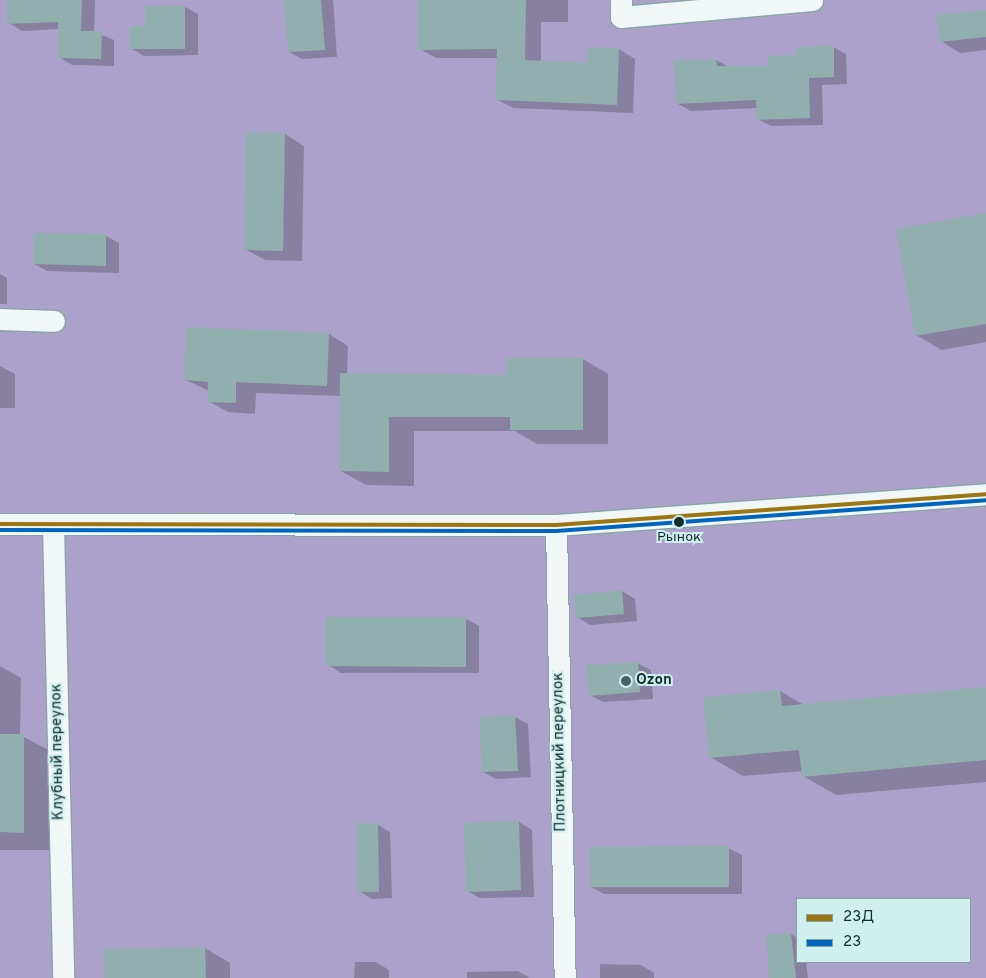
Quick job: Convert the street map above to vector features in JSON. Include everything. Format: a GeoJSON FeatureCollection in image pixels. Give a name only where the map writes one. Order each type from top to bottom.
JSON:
{"type":"FeatureCollection","features":[{"type":"Feature","properties":{"kind":"street"},"geometry":{"type":"LineString","coordinates":[[621,0],[621,17],[812,0]]}},
{"type":"Feature","properties":{"kind":"street"},"geometry":{"type":"LineString","coordinates":[[0,318],[54,320]]}},
{"type":"Feature","properties":{"kind":"street"},"geometry":{"type":"LineString","coordinates":[[0,524],[556,525],[986,494]]}},
{"type":"Feature","properties":{"kind":"street","name":"Клубный переулок"},"geometry":{"type":"LineString","coordinates":[[53,525],[64,978]]}},
{"type":"Feature","properties":{"kind":"street","name":"Плотницкий переулок"},"geometry":{"type":"LineString","coordinates":[[556,525],[565,978]]}},
{"type":"Feature","properties":{"kind":"shaded area"},"geometry":{"type":"Polygon","coordinates":[[[0,0],[986,0],[986,978],[0,978],[0,0]]]}},
{"type":"Feature","properties":{"kind":"building"},"geometry":{"type":"Polygon","coordinates":[[[7,0],[82,0],[81,31],[102,31],[101,59],[58,58],[58,22],[7,24],[7,0]]]}},
{"type":"Feature","properties":{"kind":"building"},"geometry":{"type":"Polygon","coordinates":[[[284,0],[321,0],[325,50],[288,52],[284,0]]]}},
{"type":"Feature","properties":{"kind":"building"},"geometry":{"type":"Polygon","coordinates":[[[418,0],[526,0],[525,60],[587,63],[588,47],[619,48],[617,105],[495,100],[497,49],[418,50],[418,0]]]}},
{"type":"Feature","properties":{"kind":"building"},"geometry":{"type":"Polygon","coordinates":[[[145,6],[185,6],[185,49],[130,49],[130,26],[145,26],[145,6]]]}},
{"type":"Feature","properties":{"kind":"building"},"geometry":{"type":"Polygon","coordinates":[[[986,10],[986,37],[940,42],[936,15],[986,10]]]}},
{"type":"Feature","properties":{"kind":"building"},"geometry":{"type":"Polygon","coordinates":[[[834,46],[834,77],[809,78],[810,118],[757,120],[756,100],[676,104],[674,60],[716,59],[717,66],[768,66],[768,56],[797,55],[796,47],[834,46]]]}},
{"type":"Feature","properties":{"kind":"building"},"geometry":{"type":"Polygon","coordinates":[[[246,132],[285,133],[283,251],[244,250],[246,132]]]}},
{"type":"Feature","properties":{"kind":"building"},"geometry":{"type":"Polygon","coordinates":[[[986,213],[986,324],[915,336],[896,229],[986,213]]]}},
{"type":"Feature","properties":{"kind":"building"},"geometry":{"type":"Polygon","coordinates":[[[34,233],[106,234],[106,266],[33,264],[34,233]]]}},
{"type":"Feature","properties":{"kind":"building"},"geometry":{"type":"Polygon","coordinates":[[[186,327],[329,333],[327,386],[236,382],[236,403],[207,402],[208,382],[184,380],[186,327]]]}},
{"type":"Feature","properties":{"kind":"building"},"geometry":{"type":"Polygon","coordinates":[[[507,358],[583,358],[583,430],[510,430],[510,417],[389,417],[389,472],[339,471],[340,373],[507,375],[507,358]]]}},
{"type":"Feature","properties":{"kind":"building"},"geometry":{"type":"Polygon","coordinates":[[[622,590],[624,614],[576,618],[573,595],[622,590]]]}},
{"type":"Feature","properties":{"kind":"building"},"geometry":{"type":"Polygon","coordinates":[[[326,617],[466,617],[466,667],[326,666],[326,617]]]}},
{"type":"Feature","properties":{"kind":"building"},"geometry":{"type":"Polygon","coordinates":[[[638,662],[640,692],[589,696],[586,665],[638,662]]]}},
{"type":"Feature","properties":{"kind":"building"},"geometry":{"type":"Polygon","coordinates":[[[986,687],[986,760],[802,777],[799,750],[709,758],[703,697],[780,690],[782,706],[986,687]]]}},
{"type":"Feature","properties":{"kind":"building"},"geometry":{"type":"Polygon","coordinates":[[[515,715],[518,771],[482,772],[479,717],[515,715]]]}},
{"type":"Feature","properties":{"kind":"building"},"geometry":{"type":"Polygon","coordinates":[[[0,734],[24,734],[24,833],[0,832],[0,734]]]}},
{"type":"Feature","properties":{"kind":"building"},"geometry":{"type":"Polygon","coordinates":[[[519,821],[521,890],[466,892],[464,823],[519,821]]]}},
{"type":"Feature","properties":{"kind":"building"},"geometry":{"type":"Polygon","coordinates":[[[356,823],[378,823],[379,892],[357,892],[356,823]]]}},
{"type":"Feature","properties":{"kind":"building"},"geometry":{"type":"Polygon","coordinates":[[[729,846],[729,887],[590,887],[590,847],[729,846]]]}},
{"type":"Feature","properties":{"kind":"building"},"geometry":{"type":"Polygon","coordinates":[[[791,933],[796,978],[769,978],[766,935],[791,933]]]}},
{"type":"Feature","properties":{"kind":"building"},"geometry":{"type":"Polygon","coordinates":[[[205,947],[206,978],[104,978],[104,949],[205,947]]]}},
{"type":"Feature","properties":{"kind":"transit line","name":"23Д"},"geometry":{"type":"LineString","coordinates":[[0,524],[556,525],[986,494]]}},
{"type":"Feature","properties":{"kind":"transit line","name":"23"},"geometry":{"type":"LineString","coordinates":[[0,530],[556,531],[986,500]]}},
{"type":"Feature","properties":{"kind":"place","name":"Рынок"},"geometry":{"type":"Point","coordinates":[679,522]}},
{"type":"Feature","properties":{"kind":"place","name":"Ozon"},"geometry":{"type":"Point","coordinates":[626,681]}}]}
